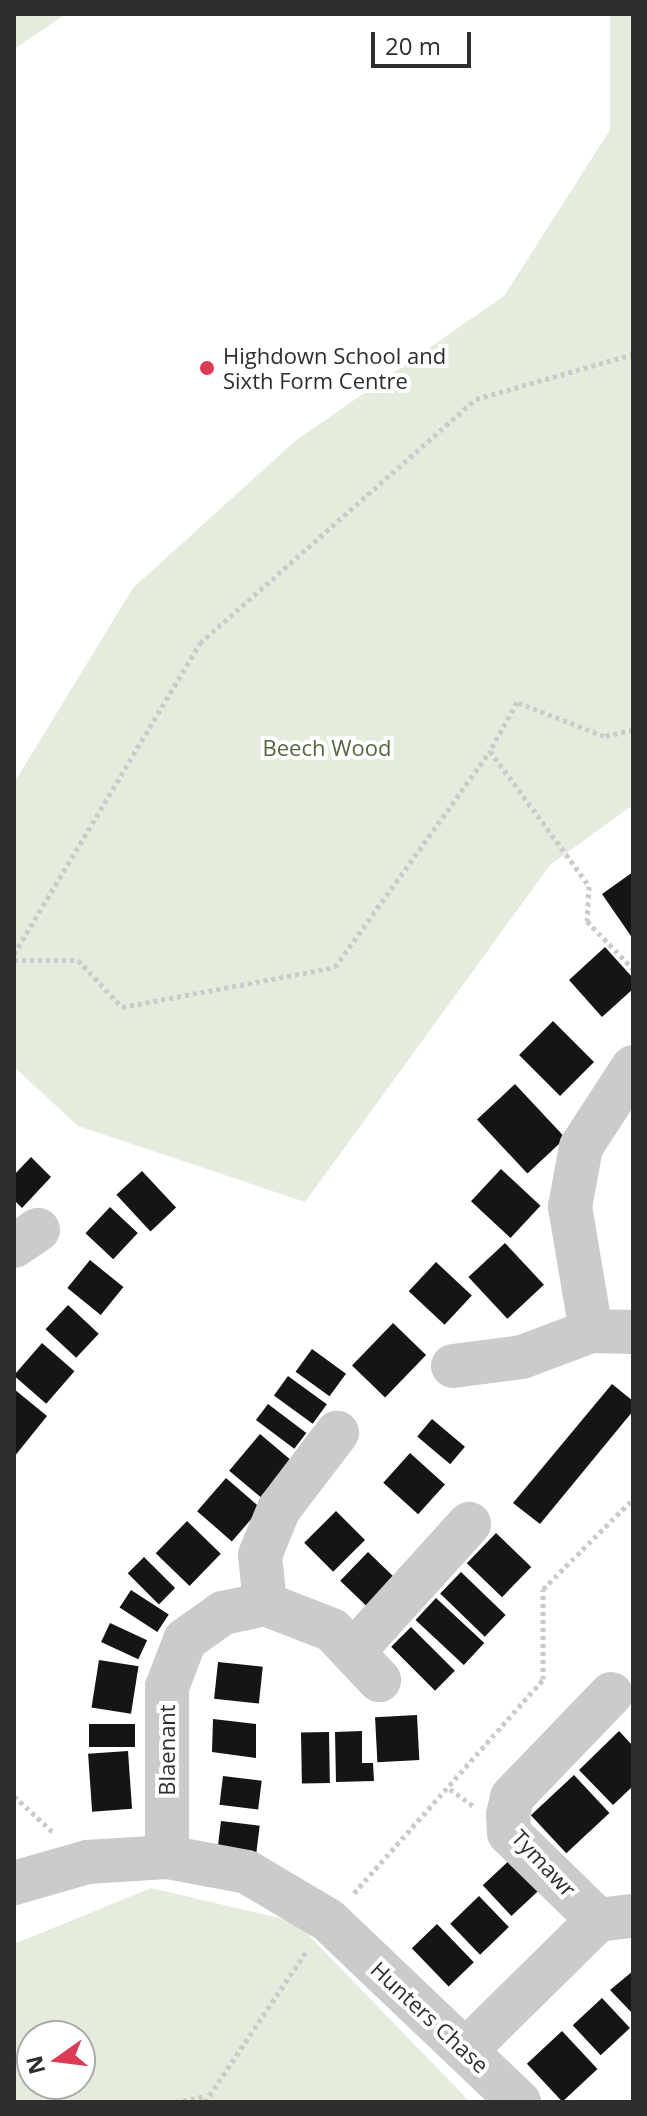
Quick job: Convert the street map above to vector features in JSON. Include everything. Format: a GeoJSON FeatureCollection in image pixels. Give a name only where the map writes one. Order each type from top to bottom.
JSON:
{"type":"FeatureCollection","features":[{"type":"Feature","properties":{"kind":"street"},"geometry":{"type":"LineString","coordinates":[[453,1366],[522,1357],[612,1332],[570,1207],[581,1147],[633,1067]]}},
{"type":"Feature","properties":{"kind":"street"},"geometry":{"type":"LineString","coordinates":[[337,1433],[279,1509],[260,1555],[265,1604],[332,1630],[366,1666],[469,1524]]}},
{"type":"Feature","properties":{"kind":"street","name":"Blaenant"},"geometry":{"type":"LineString","coordinates":[[167,1857],[167,1687],[180,1652],[185,1640],[223,1613],[265,1604]]}},
{"type":"Feature","properties":{"kind":"street","name":"Tymawr"},"geometry":{"type":"LineString","coordinates":[[466,2050],[616,1918],[509,1833],[508,1815],[512,1797],[611,1694]]}},
{"type":"Feature","properties":{"kind":"street","name":"Hunters Chase"},"geometry":{"type":"LineString","coordinates":[[14,1883],[87,1862],[167,1857],[247,1872],[328,1921],[519,2102]]}},
{"type":"Feature","properties":{"kind":"path"},"geometry":{"type":"LineString","coordinates":[[14,954],[200,643],[476,399],[633,354]]}},
{"type":"Feature","properties":{"kind":"path"},"geometry":{"type":"LineString","coordinates":[[14,960],[78,960],[122,1007],[335,967],[490,751],[517,702],[604,736],[633,730]]}},
{"type":"Feature","properties":{"kind":"path"},"geometry":{"type":"LineString","coordinates":[[490,751],[589,886],[587,921],[633,969]]}},
{"type":"Feature","properties":{"kind":"path"},"geometry":{"type":"LineString","coordinates":[[175,2102],[203,2100],[328,1921],[543,1679],[543,1589],[633,1499]]}},
{"type":"Feature","properties":{"kind":"green space"},"geometry":{"type":"Polygon","coordinates":[[[14,14],[66,14],[14,49],[14,14]]]}},
{"type":"Feature","properties":{"kind":"green space","name":"Beech Wood"},"geometry":{"type":"Polygon","coordinates":[[[610,14],[633,14],[633,805],[550,865],[305,1202],[78,1126],[14,1067],[14,783],[133,588],[295,441],[504,296],[610,130],[610,14]]]}},
{"type":"Feature","properties":{"kind":"green space"},"geometry":{"type":"Polygon","coordinates":[[[151,1888],[296,1922],[470,2102],[14,2102],[14,1944],[151,1888]]]}},
{"type":"Feature","properties":{"kind":"building"},"geometry":{"type":"Polygon","coordinates":[[[633,872],[633,939],[602,894],[633,872]]]}},
{"type":"Feature","properties":{"kind":"building"},"geometry":{"type":"Polygon","coordinates":[[[605,947],[633,978],[633,989],[602,1017],[569,980],[605,947]]]}},
{"type":"Feature","properties":{"kind":"building"},"geometry":{"type":"Polygon","coordinates":[[[553,1021],[594,1062],[560,1096],[519,1055],[553,1021]]]}},
{"type":"Feature","properties":{"kind":"building"},"geometry":{"type":"Polygon","coordinates":[[[515,1084],[565,1138],[527,1174],[477,1119],[515,1084]]]}},
{"type":"Feature","properties":{"kind":"building"},"geometry":{"type":"Polygon","coordinates":[[[31,1157],[51,1177],[22,1208],[14,1200],[14,1175],[31,1157]]]}},
{"type":"Feature","properties":{"kind":"building"},"geometry":{"type":"Polygon","coordinates":[[[501,1169],[540,1206],[510,1238],[471,1201],[501,1169]]]}},
{"type":"Feature","properties":{"kind":"building"},"geometry":{"type":"Polygon","coordinates":[[[142,1171],[176,1208],[151,1231],[116,1195],[142,1171]]]}},
{"type":"Feature","properties":{"kind":"building"},"geometry":{"type":"Polygon","coordinates":[[[110,1207],[138,1233],[113,1259],[85,1233],[110,1207]]]}},
{"type":"Feature","properties":{"kind":"building"},"geometry":{"type":"Polygon","coordinates":[[[505,1243],[544,1285],[507,1319],[468,1277],[505,1243]]]}},
{"type":"Feature","properties":{"kind":"building"},"geometry":{"type":"Polygon","coordinates":[[[90,1260],[123,1287],[101,1315],[67,1288],[90,1260]]]}},
{"type":"Feature","properties":{"kind":"building"},"geometry":{"type":"Polygon","coordinates":[[[436,1262],[472,1295],[445,1325],[409,1291],[436,1262]]]}},
{"type":"Feature","properties":{"kind":"building"},"geometry":{"type":"Polygon","coordinates":[[[68,1305],[99,1334],[76,1358],[45,1329],[68,1305]]]}},
{"type":"Feature","properties":{"kind":"building"},"geometry":{"type":"Polygon","coordinates":[[[393,1323],[426,1355],[385,1397],[352,1365],[393,1323]]]}},
{"type":"Feature","properties":{"kind":"building"},"geometry":{"type":"Polygon","coordinates":[[[42,1343],[74,1371],[46,1404],[14,1376],[42,1343]]]}},
{"type":"Feature","properties":{"kind":"building"},"geometry":{"type":"Polygon","coordinates":[[[312,1349],[346,1374],[330,1396],[296,1372],[312,1349]]]}},
{"type":"Feature","properties":{"kind":"building"},"geometry":{"type":"Polygon","coordinates":[[[288,1376],[327,1404],[313,1424],[274,1395],[288,1376]]]}},
{"type":"Feature","properties":{"kind":"building"},"geometry":{"type":"Polygon","coordinates":[[[612,1384],[633,1401],[633,1411],[540,1524],[513,1503],[612,1384]]]}},
{"type":"Feature","properties":{"kind":"building"},"geometry":{"type":"Polygon","coordinates":[[[14,1389],[47,1416],[14,1457],[14,1389]]]}},
{"type":"Feature","properties":{"kind":"building"},"geometry":{"type":"Polygon","coordinates":[[[268,1404],[306,1433],[294,1449],[256,1420],[268,1404]]]}},
{"type":"Feature","properties":{"kind":"building"},"geometry":{"type":"Polygon","coordinates":[[[432,1419],[465,1447],[450,1464],[417,1437],[432,1419]]]}},
{"type":"Feature","properties":{"kind":"building"},"geometry":{"type":"Polygon","coordinates":[[[260,1434],[294,1463],[264,1500],[229,1471],[260,1434]]]}},
{"type":"Feature","properties":{"kind":"building"},"geometry":{"type":"Polygon","coordinates":[[[410,1453],[445,1484],[418,1514],[383,1483],[410,1453]]]}},
{"type":"Feature","properties":{"kind":"building"},"geometry":{"type":"Polygon","coordinates":[[[226,1478],[261,1508],[232,1541],[197,1511],[226,1478]]]}},
{"type":"Feature","properties":{"kind":"building"},"geometry":{"type":"Polygon","coordinates":[[[336,1511],[365,1540],[333,1572],[304,1543],[336,1511]]]}},
{"type":"Feature","properties":{"kind":"building"},"geometry":{"type":"Polygon","coordinates":[[[187,1521],[221,1554],[190,1586],[156,1553],[187,1521]]]}},
{"type":"Feature","properties":{"kind":"building"},"geometry":{"type":"Polygon","coordinates":[[[496,1533],[531,1567],[502,1597],[467,1563],[496,1533]]]}},
{"type":"Feature","properties":{"kind":"building"},"geometry":{"type":"Polygon","coordinates":[[[368,1552],[396,1579],[368,1608],[340,1581],[368,1552]]]}},
{"type":"Feature","properties":{"kind":"building"},"geometry":{"type":"Polygon","coordinates":[[[144,1557],[175,1588],[159,1604],[128,1573],[144,1557]]]}},
{"type":"Feature","properties":{"kind":"building"},"geometry":{"type":"Polygon","coordinates":[[[461,1572],[506,1615],[485,1637],[440,1594],[461,1572]]]}},
{"type":"Feature","properties":{"kind":"building"},"geometry":{"type":"Polygon","coordinates":[[[131,1590],[169,1615],[157,1632],[120,1608],[131,1590]]]}},
{"type":"Feature","properties":{"kind":"building"},"geometry":{"type":"Polygon","coordinates":[[[436,1598],[484,1643],[464,1665],[416,1620],[436,1598]]]}},
{"type":"Feature","properties":{"kind":"building"},"geometry":{"type":"Polygon","coordinates":[[[110,1623],[147,1640],[138,1659],[101,1642],[110,1623]]]}},
{"type":"Feature","properties":{"kind":"building"},"geometry":{"type":"Polygon","coordinates":[[[411,1627],[455,1671],[435,1691],[391,1647],[411,1627]]]}},
{"type":"Feature","properties":{"kind":"building"},"geometry":{"type":"Polygon","coordinates":[[[99,1660],[139,1666],[131,1714],[91,1707],[99,1660]]]}},
{"type":"Feature","properties":{"kind":"building"},"geometry":{"type":"Polygon","coordinates":[[[218,1662],[263,1667],[259,1704],[214,1699],[218,1662]]]}},
{"type":"Feature","properties":{"kind":"building"},"geometry":{"type":"Polygon","coordinates":[[[417,1715],[419,1760],[377,1762],[375,1717],[417,1715]]]}},
{"type":"Feature","properties":{"kind":"building"},"geometry":{"type":"Polygon","coordinates":[[[213,1719],[256,1724],[256,1758],[212,1752],[213,1719]]]}},
{"type":"Feature","properties":{"kind":"building"},"geometry":{"type":"Polygon","coordinates":[[[89,1724],[135,1724],[135,1747],[89,1747],[89,1724]]]}},
{"type":"Feature","properties":{"kind":"building"},"geometry":{"type":"Polygon","coordinates":[[[362,1731],[362,1763],[373,1763],[374,1781],[336,1782],[335,1732],[362,1731]]]}},
{"type":"Feature","properties":{"kind":"building"},"geometry":{"type":"Polygon","coordinates":[[[619,1731],[633,1746],[633,1786],[613,1805],[579,1770],[619,1731]]]}},
{"type":"Feature","properties":{"kind":"building"},"geometry":{"type":"Polygon","coordinates":[[[301,1732],[329,1732],[330,1783],[302,1783],[301,1732]]]}},
{"type":"Feature","properties":{"kind":"building"},"geometry":{"type":"Polygon","coordinates":[[[128,1751],[132,1809],[92,1812],[88,1754],[128,1751]]]}},
{"type":"Feature","properties":{"kind":"building"},"geometry":{"type":"Polygon","coordinates":[[[574,1775],[609,1813],[566,1853],[531,1815],[574,1775]]]}},
{"type":"Feature","properties":{"kind":"building"},"geometry":{"type":"Polygon","coordinates":[[[223,1776],[262,1781],[258,1810],[219,1805],[223,1776]]]}},
{"type":"Feature","properties":{"kind":"building"},"geometry":{"type":"Polygon","coordinates":[[[221,1821],[260,1826],[256,1855],[217,1850],[221,1821]]]}},
{"type":"Feature","properties":{"kind":"building"},"geometry":{"type":"Polygon","coordinates":[[[512,1858],[541,1889],[511,1916],[483,1885],[512,1858]]]}},
{"type":"Feature","properties":{"kind":"building"},"geometry":{"type":"Polygon","coordinates":[[[479,1896],[509,1927],[480,1955],[450,1924],[479,1896]]]}},
{"type":"Feature","properties":{"kind":"building"},"geometry":{"type":"Polygon","coordinates":[[[437,1924],[474,1962],[449,1986],[412,1948],[437,1924]]]}},
{"type":"Feature","properties":{"kind":"building"},"geometry":{"type":"Polygon","coordinates":[[[633,1971],[633,2014],[610,1990],[633,1971]]]}},
{"type":"Feature","properties":{"kind":"building"},"geometry":{"type":"Polygon","coordinates":[[[602,1998],[630,2028],[601,2055],[573,2025],[602,1998]]]}},
{"type":"Feature","properties":{"kind":"building"},"geometry":{"type":"Polygon","coordinates":[[[562,2031],[597,2069],[562,2102],[527,2064],[562,2031]]]}},
{"type":"Feature","properties":{"kind":"place","name":"Highdown School and Sixth Form Centre"},"geometry":{"type":"Point","coordinates":[207,368]}}]}
